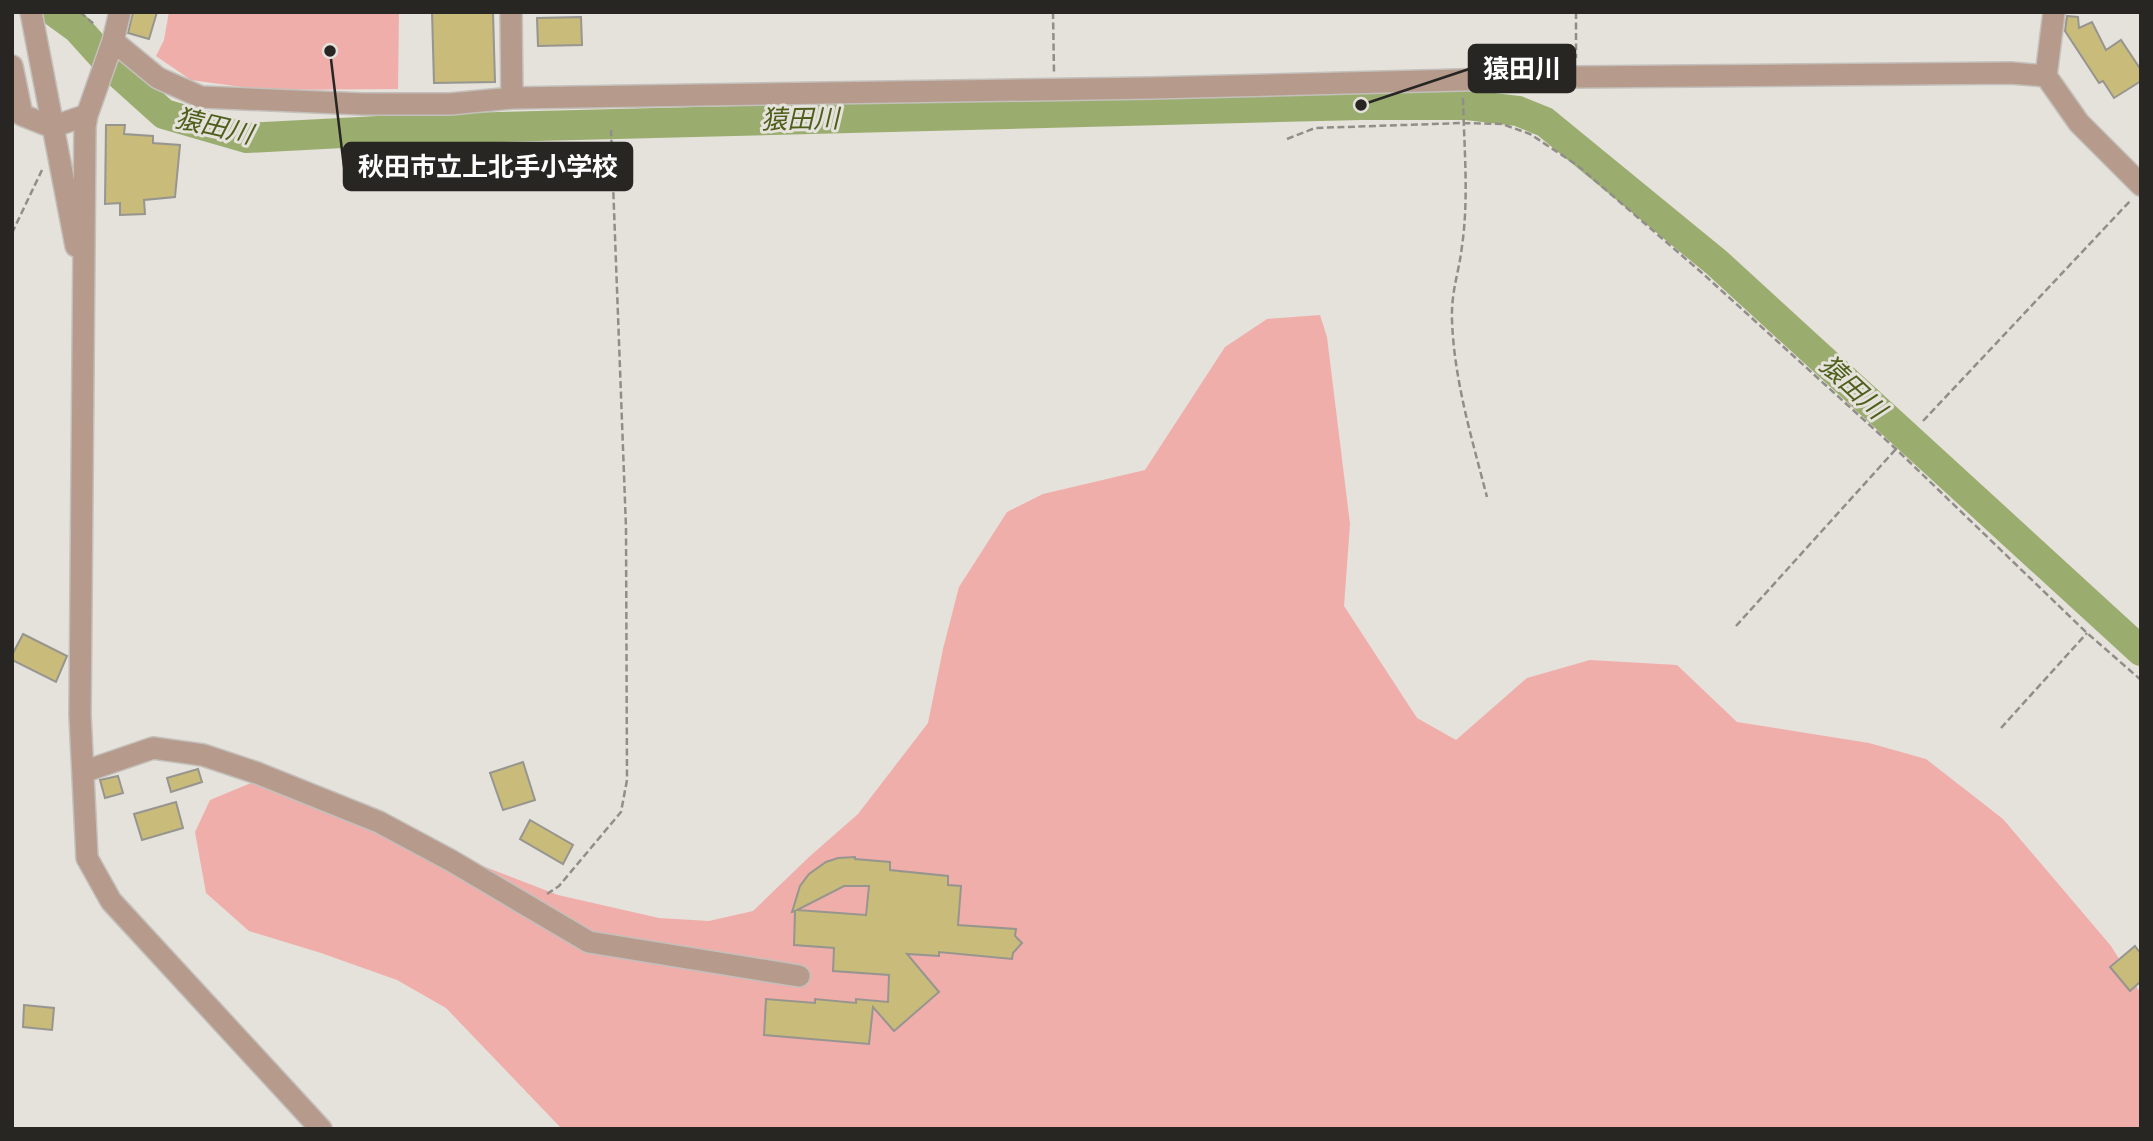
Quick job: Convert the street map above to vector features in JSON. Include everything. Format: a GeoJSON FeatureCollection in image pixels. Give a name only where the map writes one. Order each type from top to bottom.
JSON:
{"type":"FeatureCollection","features":[{"type":"Feature","properties":{"kind":"street"},"geometry":{"type":"LineString","coordinates":[[31,12],[83,283]]}},
{"type":"Feature","properties":{"kind":"street"},"geometry":{"type":"LineString","coordinates":[[120,12],[113,41],[87,115],[80,715],[87,858],[111,901],[321,1129]]}},
{"type":"Feature","properties":{"kind":"street"},"geometry":{"type":"LineString","coordinates":[[511,12],[512,98]]}},
{"type":"Feature","properties":{"kind":"street"},"geometry":{"type":"LineString","coordinates":[[2054,12],[2046,76],[2080,123],[2137,191]]}},
{"type":"Feature","properties":{"kind":"street"},"geometry":{"type":"LineString","coordinates":[[113,41],[158,78],[201,97],[363,104],[450,104],[512,98],[1577,78],[2011,73],[2046,76]]}},
{"type":"Feature","properties":{"kind":"street"},"geometry":{"type":"LineString","coordinates":[[12,66],[22,115],[52,127],[87,115]]}},
{"type":"Feature","properties":{"kind":"street"},"geometry":{"type":"LineString","coordinates":[[83,772],[153,748],[203,755],[257,773],[379,822],[450,860],[589,942],[799,976]]}},
{"type":"Feature","properties":{"kind":"path"},"geometry":{"type":"LineString","coordinates":[[1053,12],[1054,89]]}},
{"type":"Feature","properties":{"kind":"path"},"geometry":{"type":"LineString","coordinates":[[1576,12],[1577,78]]}},
{"type":"Feature","properties":{"kind":"path"},"geometry":{"type":"LineString","coordinates":[[1463,80],[1465,207],[1462,248],[1453,287],[1452,321],[1460,389],[1487,497]]}},
{"type":"Feature","properties":{"kind":"path"},"geometry":{"type":"LineString","coordinates":[[1287,139],[1315,128],[1464,123],[1502,124],[1530,134],[1577,165],[1701,272],[1896,449],[2087,633],[2141,680]]}},
{"type":"Feature","properties":{"kind":"path"},"geometry":{"type":"LineString","coordinates":[[528,905],[559,886],[621,812],[627,780],[626,528],[611,130]]}},
{"type":"Feature","properties":{"kind":"path"},"geometry":{"type":"LineString","coordinates":[[12,233],[44,167],[58,156]]}},
{"type":"Feature","properties":{"kind":"path"},"geometry":{"type":"LineString","coordinates":[[1923,421],[2137,191]]}},
{"type":"Feature","properties":{"kind":"path"},"geometry":{"type":"LineString","coordinates":[[1736,626],[1896,449]]}},
{"type":"Feature","properties":{"kind":"path"},"geometry":{"type":"LineString","coordinates":[[2001,728],[2087,633]]}},
{"type":"Feature","properties":{"kind":"shaded area"},"geometry":{"type":"Polygon","coordinates":[[[169,12],[399,12],[398,89],[264,90],[191,80],[156,56],[164,40],[169,12]]]}},
{"type":"Feature","properties":{"kind":"shaded area"},"geometry":{"type":"Polygon","coordinates":[[[1320,315],[1327,337],[1350,524],[1344,606],[1417,718],[1456,740],[1527,678],[1590,660],[1677,665],[1737,722],[1869,743],[1926,759],[2003,819],[2111,946],[2141,994],[2141,1129],[562,1129],[446,1008],[397,980],[249,931],[206,893],[195,832],[210,800],[251,783],[328,790],[457,856],[558,895],[659,918],[709,921],[753,911],[858,814],[928,723],[959,587],[1007,512],[1043,494],[1145,470],[1225,347],[1267,319],[1320,315]]]}},
{"type":"Feature","properties":{"kind":"building"},"geometry":{"type":"Polygon","coordinates":[[[133,12],[157,12],[149,39],[128,33],[133,12]]]}},
{"type":"Feature","properties":{"kind":"building"},"geometry":{"type":"Polygon","coordinates":[[[432,12],[493,12],[495,82],[434,83],[432,12]]]}},
{"type":"Feature","properties":{"kind":"building"},"geometry":{"type":"Polygon","coordinates":[[[2067,16],[2078,17],[2079,28],[2092,22],[2106,50],[2121,40],[2141,70],[2141,81],[2114,98],[2103,81],[2099,83],[2065,31],[2067,16]]]}},
{"type":"Feature","properties":{"kind":"building"},"geometry":{"type":"Polygon","coordinates":[[[581,17],[582,45],[538,46],[537,18],[581,17]]]}},
{"type":"Feature","properties":{"kind":"building"},"geometry":{"type":"Polygon","coordinates":[[[106,125],[125,125],[124,134],[153,136],[153,143],[180,145],[175,197],[144,200],[145,214],[120,215],[120,203],[105,204],[106,125]]]}},
{"type":"Feature","properties":{"kind":"building"},"geometry":{"type":"Polygon","coordinates":[[[23,634],[67,656],[56,682],[12,660],[23,634]]]}},
{"type":"Feature","properties":{"kind":"building"},"geometry":{"type":"Polygon","coordinates":[[[523,762],[535,800],[503,810],[490,773],[523,762]]]}},
{"type":"Feature","properties":{"kind":"building"},"geometry":{"type":"Polygon","coordinates":[[[198,769],[202,782],[171,792],[167,778],[198,769]]]}},
{"type":"Feature","properties":{"kind":"building"},"geometry":{"type":"Polygon","coordinates":[[[118,776],[123,793],[105,798],[100,780],[118,776]]]}},
{"type":"Feature","properties":{"kind":"building"},"geometry":{"type":"Polygon","coordinates":[[[176,802],[183,828],[142,840],[134,814],[176,802]]]}},
{"type":"Feature","properties":{"kind":"building"},"geometry":{"type":"Polygon","coordinates":[[[530,820],[573,845],[563,864],[520,839],[530,820]]]}},
{"type":"Feature","properties":{"kind":"building"},"geometry":{"type":"Polygon","coordinates":[[[855,857],[890,862],[890,870],[948,876],[948,885],[961,886],[958,925],[1016,929],[1015,936],[1022,943],[1013,953],[1012,959],[939,952],[939,956],[907,954],[939,992],[894,1031],[873,1007],[869,1044],[764,1035],[766,999],[815,1003],[815,999],[856,1003],[856,999],[888,1002],[889,975],[833,971],[834,948],[794,945],[795,911],[792,912],[800,886],[809,874],[826,862],[855,857]],[[844,886],[797,910],[866,915],[869,886],[844,886]]]}},
{"type":"Feature","properties":{"kind":"building"},"geometry":{"type":"Polygon","coordinates":[[[2135,946],[2141,954],[2141,981],[2130,991],[2110,967],[2135,946]]]}},
{"type":"Feature","properties":{"kind":"building"},"geometry":{"type":"Polygon","coordinates":[[[24,1005],[54,1008],[52,1030],[23,1027],[24,1005]]]}},
{"type":"Feature","properties":{"kind":"waterway","name":"猿田川"},"geometry":{"type":"LineString","coordinates":[[55,12],[77,28],[114,69],[164,114],[247,138],[417,129],[1361,105],[1467,105],[1518,111],[1545,122],[1716,262],[2141,651]]}},
{"type":"Feature","properties":{"kind":"place","name":"秋田市立上北手小学校"},"geometry":{"type":"Point","coordinates":[330,51]}},
{"type":"Feature","properties":{"kind":"place","name":"猿田川"},"geometry":{"type":"Point","coordinates":[1361,105]}}]}
